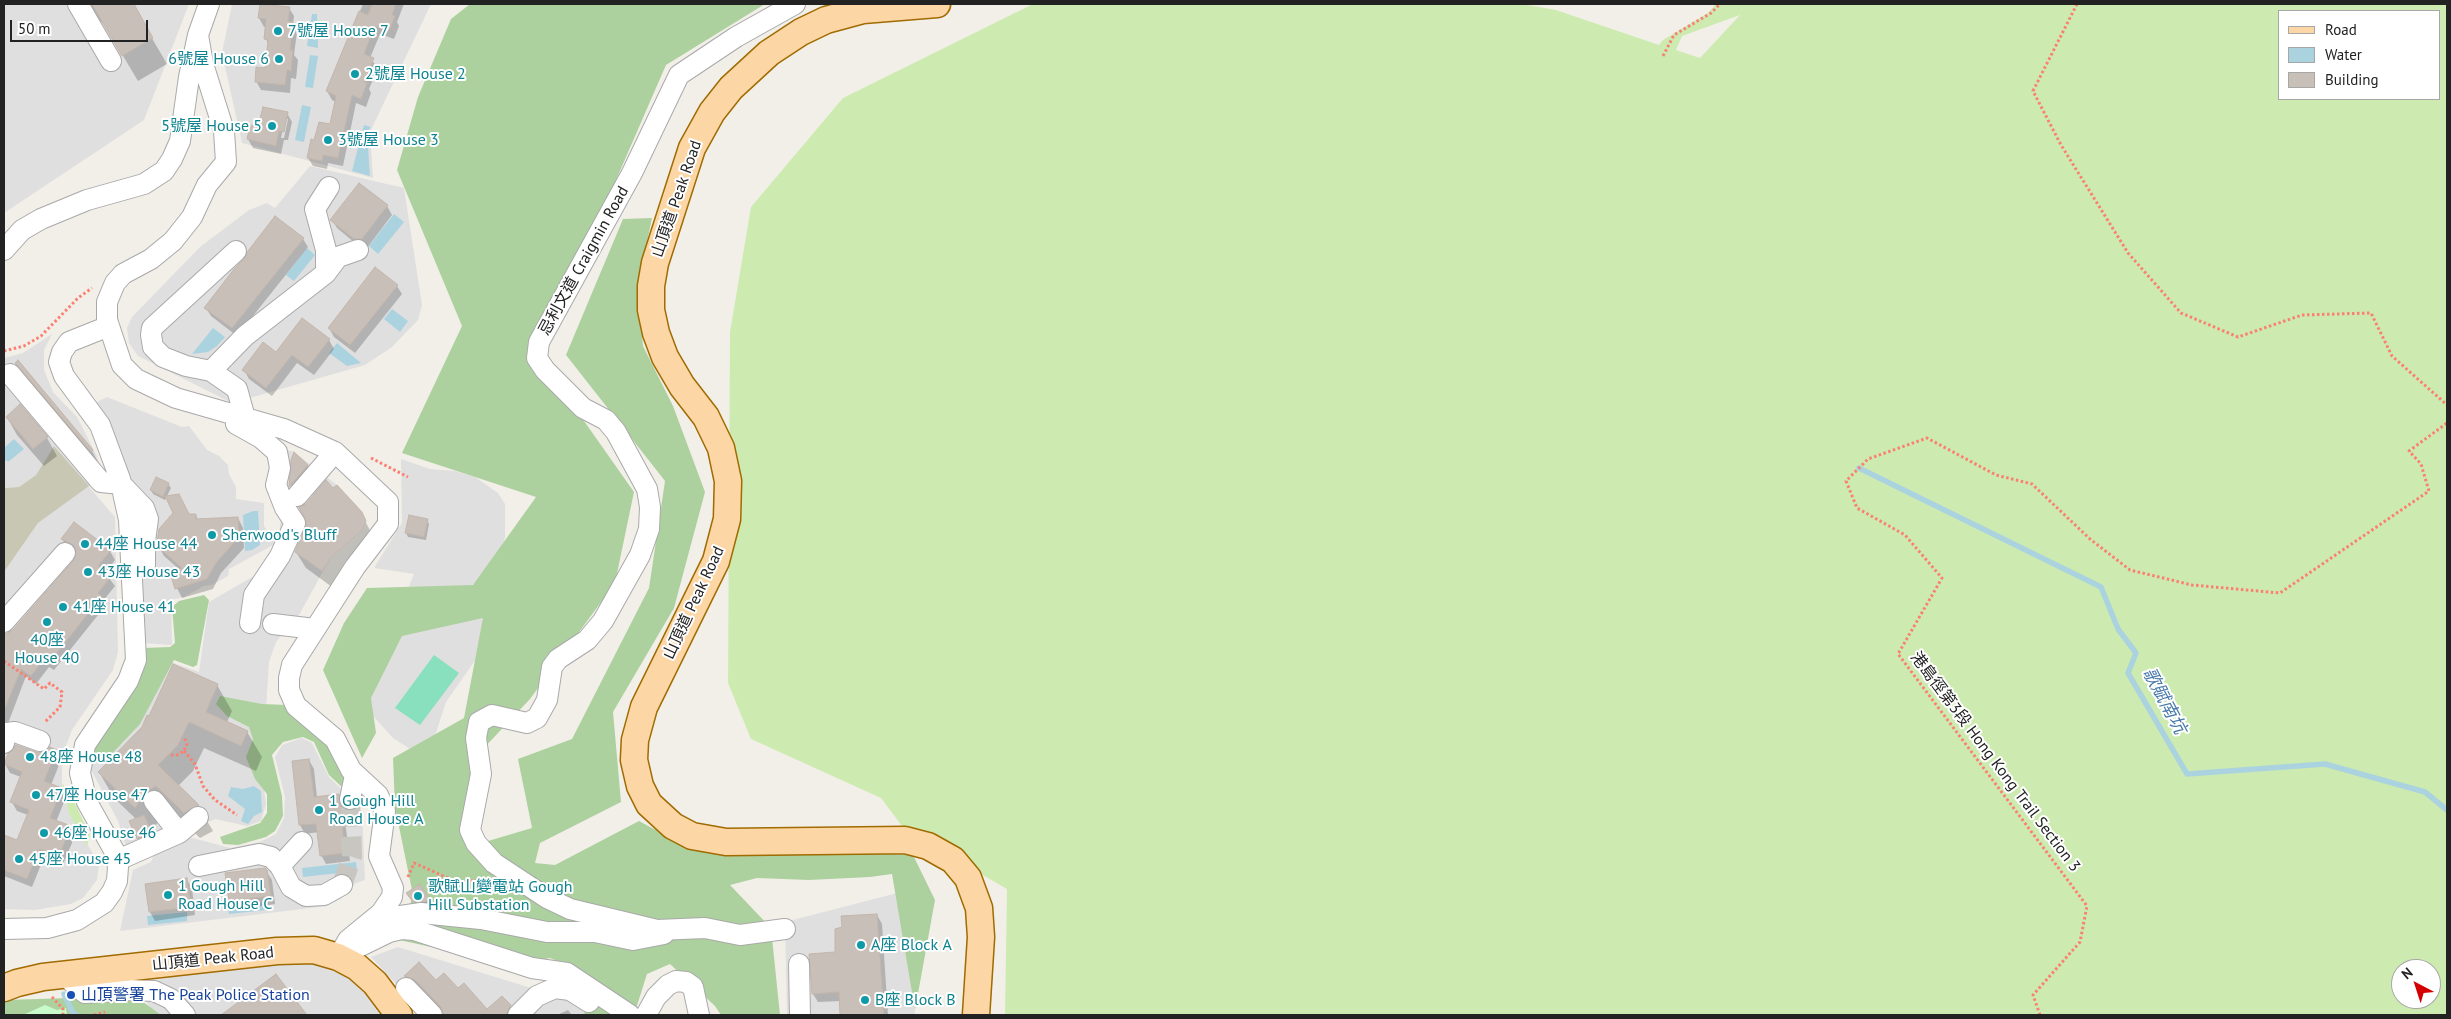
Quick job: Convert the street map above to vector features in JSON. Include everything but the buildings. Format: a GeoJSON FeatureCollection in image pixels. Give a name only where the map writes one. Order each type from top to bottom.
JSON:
{"type":"FeatureCollection","features":[{"type":"Feature","properties":{"kind":"main road","name":"山頂道 Peak Road"},"geometry":{"type":"LineString","coordinates":[[937,4],[891,6],[848,13],[826,20],[784,42],[752,67],[722,99],[700,131],[687,160],[655,263],[651,286],[651,310],[656,333],[668,362],[682,386],[706,417],[721,448],[728,481],[727,519],[716,561],[644,707],[635,740],[634,760],[640,786],[649,804],[669,823],[692,836],[726,842],[905,840],[928,846],[954,860],[968,878],[979,908],[980,938],[976,1015]]}},
{"type":"Feature","properties":{"kind":"main road","name":"山頂道 Peak Road"},"geometry":{"type":"LineString","coordinates":[[4,988],[29,980],[71,974],[277,951],[314,950],[338,957],[357,967],[375,983],[399,1015]]}},
{"type":"Feature","properties":{"kind":"street"},"geometry":{"type":"LineString","coordinates":[[78,4],[111,61]]}},
{"type":"Feature","properties":{"kind":"street"},"geometry":{"type":"LineString","coordinates":[[4,250],[22,230],[41,219],[86,200],[144,184],[164,171],[180,141],[189,77],[198,35],[209,4]]}},
{"type":"Feature","properties":{"kind":"street","name":"忌利文道 Craigmin Road"},"geometry":{"type":"LineString","coordinates":[[678,930],[652,929],[570,909],[516,878],[484,853],[471,834],[481,774],[476,738],[478,726],[482,719],[492,715],[527,722],[537,718],[547,700],[552,667],[558,659],[587,640],[604,621],[640,555],[647,537],[650,514],[646,489],[614,427],[606,420],[583,408],[545,370],[537,358],[538,346],[632,173],[679,74],[736,37],[795,4]]}},
{"type":"Feature","properties":{"kind":"street"},"geometry":{"type":"LineString","coordinates":[[198,35],[203,64],[224,131],[226,162],[206,185],[192,216],[173,242],[151,259],[124,274],[112,287],[107,308],[109,326],[122,365],[136,379],[170,396],[284,429],[335,452],[388,502],[388,524],[355,567],[292,665],[289,690],[296,706],[335,739],[355,775],[378,795],[385,811],[379,856],[393,893],[387,907],[348,940],[338,957]]}},
{"type":"Feature","properties":{"kind":"street"},"geometry":{"type":"LineString","coordinates":[[326,272],[326,250],[315,209],[329,187]]}},
{"type":"Feature","properties":{"kind":"street"},"geometry":{"type":"LineString","coordinates":[[212,371],[245,336],[326,272],[338,257],[358,250]]}},
{"type":"Feature","properties":{"kind":"street"},"geometry":{"type":"LineString","coordinates":[[236,251],[152,328],[151,342],[157,353],[163,357],[186,366],[212,371],[237,389],[245,418]]}},
{"type":"Feature","properties":{"kind":"street"},"geometry":{"type":"LineString","coordinates":[[4,930],[56,927],[87,915],[104,903],[112,892],[118,874],[118,860],[114,848],[87,802],[80,774],[82,755],[88,740],[128,681],[134,666],[137,648],[130,520],[121,484],[100,425],[64,376],[59,362],[62,352],[69,342],[109,326]]}},
{"type":"Feature","properties":{"kind":"street"},"geometry":{"type":"LineString","coordinates":[[10,374],[101,482],[121,484]]}},
{"type":"Feature","properties":{"kind":"street"},"geometry":{"type":"LineString","coordinates":[[214,409],[261,438],[277,452],[280,468],[276,485],[285,508],[295,523],[280,556],[254,595],[250,622]]}},
{"type":"Feature","properties":{"kind":"street"},"geometry":{"type":"LineString","coordinates":[[297,496],[335,452]]}},
{"type":"Feature","properties":{"kind":"street"},"geometry":{"type":"LineString","coordinates":[[4,622],[65,553]]}},
{"type":"Feature","properties":{"kind":"street"},"geometry":{"type":"LineString","coordinates":[[273,624],[315,629]]}},
{"type":"Feature","properties":{"kind":"street"},"geometry":{"type":"LineString","coordinates":[[4,742],[6,733],[15,732],[40,741]]}},
{"type":"Feature","properties":{"kind":"street"},"geometry":{"type":"LineString","coordinates":[[350,799],[355,775]]}},
{"type":"Feature","properties":{"kind":"street"},"geometry":{"type":"LineString","coordinates":[[154,801],[179,833]]}},
{"type":"Feature","properties":{"kind":"street"},"geometry":{"type":"LineString","coordinates":[[118,860],[179,833],[198,816]]}},
{"type":"Feature","properties":{"kind":"street"},"geometry":{"type":"LineString","coordinates":[[280,866],[302,842]]}},
{"type":"Feature","properties":{"kind":"street"},"geometry":{"type":"LineString","coordinates":[[199,866],[259,854],[271,857],[280,866],[292,887],[306,896],[324,895],[342,885]]}},
{"type":"Feature","properties":{"kind":"street"},"geometry":{"type":"LineString","coordinates":[[373,920],[404,914],[431,914],[488,920],[546,932],[595,932],[633,940],[678,930],[705,928],[740,935],[785,929]]}},
{"type":"Feature","properties":{"kind":"street"},"geometry":{"type":"LineString","coordinates":[[338,957],[388,932],[402,929],[414,930],[532,968],[567,973],[630,1015]]}},
{"type":"Feature","properties":{"kind":"street"},"geometry":{"type":"LineString","coordinates":[[799,964],[800,1015]]}},
{"type":"Feature","properties":{"kind":"street"},"geometry":{"type":"LineString","coordinates":[[71,974],[72,982],[85,994],[130,990],[154,991],[171,999],[185,1015]]}},
{"type":"Feature","properties":{"kind":"street"},"geometry":{"type":"LineString","coordinates":[[646,1015],[656,997],[668,985],[676,982],[686,982],[693,987],[699,1015]]}},
{"type":"Feature","properties":{"kind":"street"},"geometry":{"type":"LineString","coordinates":[[406,988],[432,1015]]}},
{"type":"Feature","properties":{"kind":"street"},"geometry":{"type":"LineString","coordinates":[[518,1015],[537,996],[557,988],[573,991],[606,1015]]}},
{"type":"Feature","properties":{"kind":"path"},"geometry":{"type":"LineString","coordinates":[[1663,56],[1674,35],[1711,13],[1720,4]]}},
{"type":"Feature","properties":{"kind":"path"},"geometry":{"type":"LineString","coordinates":[[2077,4],[2033,91],[2061,145],[2128,252],[2181,313],[2238,337],[2302,315],[2371,313],[2392,356],[2447,405]]}},
{"type":"Feature","properties":{"kind":"path"},"geometry":{"type":"LineString","coordinates":[[4,351],[24,346],[41,336],[87,291],[96,286],[112,287]]}},
{"type":"Feature","properties":{"kind":"path","name":"港島徑第3段 Hong Kong Trail Section 3"},"geometry":{"type":"LineString","coordinates":[[2040,1015],[2033,995],[2080,942],[2087,906],[1898,654],[1942,578],[1905,535],[1857,508],[1846,481],[1868,459],[1927,438],[1996,475],[2032,484],[2090,538],[2130,570],[2192,585],[2280,593],[2429,491],[2421,464],[2409,451],[2447,423]]}},
{"type":"Feature","properties":{"kind":"path"},"geometry":{"type":"LineString","coordinates":[[4,661],[44,689],[50,683],[62,692],[60,707],[43,724],[40,741]]}},
{"type":"Feature","properties":{"kind":"path"},"geometry":{"type":"LineString","coordinates":[[171,755],[177,755],[184,751],[187,744],[184,737]]}},
{"type":"Feature","properties":{"kind":"path"},"geometry":{"type":"LineString","coordinates":[[184,751],[195,764],[203,786],[215,800],[237,815]]}},
{"type":"Feature","properties":{"kind":"path"},"geometry":{"type":"LineString","coordinates":[[405,885],[414,863],[457,882],[516,878]]}},
{"type":"Feature","properties":{"kind":"path"},"geometry":{"type":"LineString","coordinates":[[63,1008],[64,1015]]}},
{"type":"Feature","properties":{"kind":"shaded area"},"geometry":{"type":"Polygon","coordinates":[[[4,4],[189,4],[144,120],[4,213],[4,4]]]}},
{"type":"Feature","properties":{"kind":"shaded area"},"geometry":{"type":"Polygon","coordinates":[[[232,4],[431,4],[370,132],[373,178],[242,143],[222,53],[232,4]]]}},
{"type":"Feature","properties":{"kind":"shaded area"},"geometry":{"type":"Polygon","coordinates":[[[310,166],[404,188],[422,305],[418,320],[392,347],[365,365],[232,403],[138,356],[129,343],[127,328],[132,317],[200,247],[249,210],[267,203],[275,208],[310,166]]]}},
{"type":"Feature","properties":{"kind":"shaded area"},"geometry":{"type":"Polygon","coordinates":[[[52,334],[44,350],[44,370],[53,392],[77,417],[96,454],[102,471],[89,487],[115,517],[118,652],[113,670],[72,730],[62,756],[62,783],[66,800],[76,827],[99,865],[97,880],[83,898],[71,904],[35,910],[4,909],[4,572],[38,523],[88,486],[54,446],[36,475],[19,487],[4,488],[4,358],[23,353],[52,334]]]}},
{"type":"Feature","properties":{"kind":"shaded area","name":"Sherwood's Bluff"},"geometry":{"type":"Polygon","coordinates":[[[107,397],[182,427],[189,426],[207,450],[219,456],[228,465],[229,474],[236,487],[236,499],[264,503],[264,526],[275,544],[229,569],[228,576],[212,585],[204,586],[184,597],[171,600],[172,645],[142,643],[111,429],[97,402],[107,397]]]}},
{"type":"Feature","properties":{"kind":"shaded area"},"geometry":{"type":"Polygon","coordinates":[[[265,442],[294,452],[337,485],[362,512],[331,557],[299,615],[276,642],[269,662],[262,773],[266,804],[261,821],[247,826],[215,819],[129,857],[118,821],[89,766],[140,690],[151,655],[199,672],[209,602],[254,576],[283,543],[279,538],[281,515],[265,485],[273,464],[265,442]]]}},
{"type":"Feature","properties":{"kind":"shaded area"},"geometry":{"type":"Polygon","coordinates":[[[54,446],[89,486],[38,523],[4,572],[4,488],[19,487],[36,475],[54,446]]]}},
{"type":"Feature","properties":{"kind":"shaded area"},"geometry":{"type":"Polygon","coordinates":[[[401,459],[430,469],[455,471],[475,477],[498,493],[505,504],[505,538],[500,557],[479,583],[463,587],[489,611],[476,659],[446,702],[427,760],[393,738],[362,704],[414,574],[374,568],[402,523],[401,459]]]}},
{"type":"Feature","properties":{"kind":"shaded area"},"geometry":{"type":"Polygon","coordinates":[[[302,738],[312,743],[329,777],[357,804],[362,813],[365,880],[356,883],[342,898],[327,906],[120,931],[133,870],[151,862],[156,849],[189,837],[230,848],[260,842],[276,834],[284,818],[285,797],[275,757],[282,745],[302,738]]]}},
{"type":"Feature","properties":{"kind":"shaded area"},"geometry":{"type":"Polygon","coordinates":[[[905,891],[915,1015],[787,1015],[785,922],[905,891]]]}},
{"type":"Feature","properties":{"kind":"shaded area"},"geometry":{"type":"Polygon","coordinates":[[[398,947],[586,1005],[591,1015],[425,1015],[371,957],[398,947]]]}},
{"type":"Feature","properties":{"kind":"shaded area"},"geometry":{"type":"Polygon","coordinates":[[[250,962],[310,963],[345,975],[363,986],[387,1015],[152,1015],[140,983],[250,962]]]}},
{"type":"Feature","properties":{"kind":"green space"},"geometry":{"type":"Polygon","coordinates":[[[470,4],[765,4],[666,65],[539,357],[634,492],[615,583],[530,699],[482,750],[478,844],[532,828],[518,759],[572,739],[649,588],[665,481],[566,355],[623,219],[652,218],[638,286],[643,346],[673,406],[705,492],[674,608],[613,712],[621,802],[540,843],[535,863],[555,865],[639,821],[691,849],[913,855],[935,900],[915,1010],[892,874],[809,880],[757,878],[730,885],[771,928],[780,1015],[721,1015],[715,1006],[670,964],[647,974],[634,1015],[585,1015],[574,968],[550,958],[515,965],[399,940],[413,895],[395,807],[393,758],[464,718],[483,618],[402,636],[371,698],[376,733],[362,758],[323,670],[344,623],[367,588],[473,585],[536,497],[402,453],[462,326],[397,170],[418,97],[451,19],[470,4]]]}},
{"type":"Feature","properties":{"kind":"green space"},"geometry":{"type":"Polygon","coordinates":[[[1033,4],[1522,4],[1556,10],[1659,45],[1663,40],[1708,13],[1716,4],[2447,4],[2447,1015],[1005,1015],[1007,889],[905,830],[881,798],[751,739],[728,683],[730,332],[751,207],[843,98],[1033,4]],[[1740,15],[1682,36],[1676,50],[1700,58],[1740,15]]]}},
{"type":"Feature","properties":{"kind":"green space"},"geometry":{"type":"Polygon","coordinates":[[[204,595],[209,600],[197,665],[193,667],[174,660],[140,724],[105,761],[96,763],[89,747],[143,648],[170,647],[175,643],[172,607],[179,601],[204,595]]]}},
{"type":"Feature","properties":{"kind":"green space"},"geometry":{"type":"Polygon","coordinates":[[[434,655],[459,673],[420,725],[395,708],[434,655]]]}},
{"type":"Feature","properties":{"kind":"green space"},"geometry":{"type":"Polygon","coordinates":[[[220,696],[262,704],[287,705],[329,738],[346,771],[344,789],[329,775],[314,742],[303,737],[283,742],[272,755],[282,796],[283,816],[275,831],[266,837],[238,845],[223,844],[220,837],[260,823],[267,813],[267,794],[255,779],[246,757],[253,739],[249,727],[227,716],[216,704],[220,696]]]}},
{"type":"Feature","properties":{"kind":"green space"},"geometry":{"type":"Polygon","coordinates":[[[62,783],[70,793],[90,835],[87,846],[69,813],[62,783]]]}},
{"type":"Feature","properties":{"kind":"green space"},"geometry":{"type":"Polygon","coordinates":[[[135,996],[161,1015],[4,1015],[5,1000],[135,996]]]}},
{"type":"Feature","properties":{"kind":"green space"},"geometry":{"type":"Polygon","coordinates":[[[45,1005],[57,1010],[66,1008],[67,1015],[23,1015],[45,1005]]]}},
{"type":"Feature","properties":{"kind":"water"},"geometry":{"type":"Polygon","coordinates":[[[312,14],[317,14],[318,48],[307,46],[312,14]]]}},
{"type":"Feature","properties":{"kind":"water"},"geometry":{"type":"Polygon","coordinates":[[[310,55],[318,56],[313,88],[305,87],[310,55]]]}},
{"type":"Feature","properties":{"kind":"water"},"geometry":{"type":"Polygon","coordinates":[[[302,105],[311,107],[304,142],[295,140],[302,105]]]}},
{"type":"Feature","properties":{"kind":"water"},"geometry":{"type":"Polygon","coordinates":[[[364,125],[371,127],[367,132],[370,176],[352,171],[364,125]]]}},
{"type":"Feature","properties":{"kind":"water"},"geometry":{"type":"Polygon","coordinates":[[[394,214],[404,222],[378,254],[369,246],[394,214]]]}},
{"type":"Feature","properties":{"kind":"water"},"geometry":{"type":"Polygon","coordinates":[[[307,248],[315,255],[294,281],[286,275],[307,248]]]}},
{"type":"Feature","properties":{"kind":"water"},"geometry":{"type":"Polygon","coordinates":[[[392,309],[408,321],[400,332],[384,319],[392,309]]]}},
{"type":"Feature","properties":{"kind":"water"},"geometry":{"type":"Polygon","coordinates":[[[213,328],[225,337],[208,352],[192,354],[213,328]]]}},
{"type":"Feature","properties":{"kind":"water"},"geometry":{"type":"Polygon","coordinates":[[[337,343],[361,363],[347,366],[329,353],[337,343]]]}},
{"type":"Feature","properties":{"kind":"water"},"geometry":{"type":"Polygon","coordinates":[[[14,439],[24,449],[8,462],[6,460],[4,462],[4,448],[14,439]]]}},
{"type":"Feature","properties":{"kind":"water"},"geometry":{"type":"Polygon","coordinates":[[[258,511],[260,545],[252,550],[245,551],[243,515],[258,511]]]}},
{"type":"Feature","properties":{"kind":"water"},"geometry":{"type":"Polygon","coordinates":[[[254,786],[261,791],[262,812],[254,816],[248,824],[241,821],[245,809],[228,796],[231,787],[243,789],[254,786]]]}},
{"type":"Feature","properties":{"kind":"water"},"geometry":{"type":"Polygon","coordinates":[[[356,862],[357,871],[303,877],[302,868],[356,862]]]}},
{"type":"Feature","properties":{"kind":"water"},"geometry":{"type":"Polygon","coordinates":[[[266,902],[267,910],[229,914],[228,906],[266,902]]]}},
{"type":"Feature","properties":{"kind":"water"},"geometry":{"type":"Polygon","coordinates":[[[187,912],[187,921],[148,925],[147,916],[187,912]]]}},
{"type":"Feature","properties":{"kind":"waterway","name":"歌賦南坑"},"geometry":{"type":"LineString","coordinates":[[1859,468],[2101,587],[2118,629],[2136,653],[2128,673],[2187,774],[2325,764],[2425,792],[2447,810]]}},
{"type":"Feature","properties":{"kind":"waterway"},"geometry":{"type":"LineString","coordinates":[[64,994],[73,1013],[76,1015]]}},
{"type":"Feature","properties":{"kind":"tunnel"},"geometry":{"type":"LineString","coordinates":[[342,885],[352,856],[350,799]]}},
{"type":"Feature","properties":{"kind":"place","name":"7號屋 House 7"},"geometry":{"type":"Point","coordinates":[278,31]}},
{"type":"Feature","properties":{"kind":"place","name":"6號屋 House 6"},"geometry":{"type":"Point","coordinates":[279,59]}},
{"type":"Feature","properties":{"kind":"place","name":"2號屋 House 2"},"geometry":{"type":"Point","coordinates":[355,74]}},
{"type":"Feature","properties":{"kind":"place","name":"5號屋 House 5"},"geometry":{"type":"Point","coordinates":[272,126]}},
{"type":"Feature","properties":{"kind":"place","name":"3號屋 House 3"},"geometry":{"type":"Point","coordinates":[328,140]}},
{"type":"Feature","properties":{"kind":"place","name":"Sherwood's Bluff"},"geometry":{"type":"Point","coordinates":[212,535]}},
{"type":"Feature","properties":{"kind":"place","name":"44座 House 44"},"geometry":{"type":"Point","coordinates":[85,544]}},
{"type":"Feature","properties":{"kind":"place","name":"43座 House 43"},"geometry":{"type":"Point","coordinates":[88,572]}},
{"type":"Feature","properties":{"kind":"place","name":"41座 House 41"},"geometry":{"type":"Point","coordinates":[63,607]}},
{"type":"Feature","properties":{"kind":"place","name":"40座 House 40"},"geometry":{"type":"Point","coordinates":[47,622]}},
{"type":"Feature","properties":{"kind":"place","name":"48座 House 48"},"geometry":{"type":"Point","coordinates":[30,757]}},
{"type":"Feature","properties":{"kind":"place","name":"47座 House 47"},"geometry":{"type":"Point","coordinates":[36,795]}},
{"type":"Feature","properties":{"kind":"place","name":"1 Gough Hill Road House A"},"geometry":{"type":"Point","coordinates":[319,810]}},
{"type":"Feature","properties":{"kind":"place","name":"46座 House 46"},"geometry":{"type":"Point","coordinates":[44,833]}},
{"type":"Feature","properties":{"kind":"place","name":"45座 House 45"},"geometry":{"type":"Point","coordinates":[19,859]}},
{"type":"Feature","properties":{"kind":"place","name":"1 Gough Hill Road House C"},"geometry":{"type":"Point","coordinates":[168,895]}},
{"type":"Feature","properties":{"kind":"place","name":"歌賦山變電站 Gough Hill Substation"},"geometry":{"type":"Point","coordinates":[418,896]}},
{"type":"Feature","properties":{"kind":"place","name":"A座 Block A"},"geometry":{"type":"Point","coordinates":[861,945]}},
{"type":"Feature","properties":{"kind":"place","name":"山頂警署 The Peak Police Station"},"geometry":{"type":"Point","coordinates":[71,995]}},
{"type":"Feature","properties":{"kind":"place","name":"B座 Block B"},"geometry":{"type":"Point","coordinates":[865,1000]}}]}
